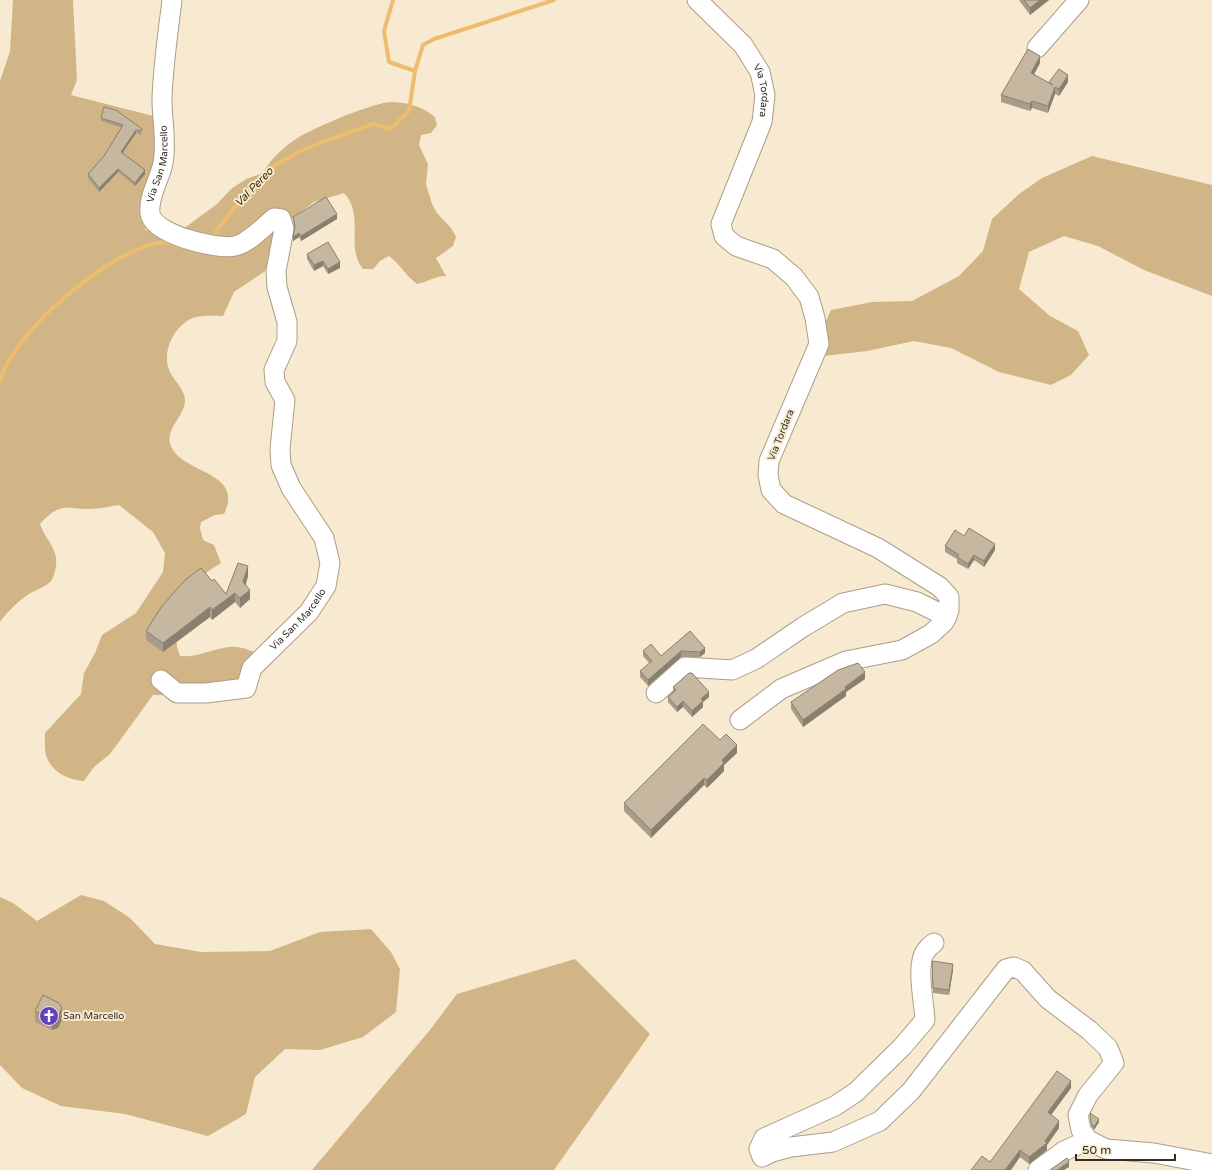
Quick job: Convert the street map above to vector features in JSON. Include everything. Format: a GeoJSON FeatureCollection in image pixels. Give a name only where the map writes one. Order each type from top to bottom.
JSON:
{"type":"FeatureCollection","features":[{"type":"Feature","properties":{"kind":"street","name":"Via San Marcello"},"geometry":{"type":"LineString","coordinates":[[161,680],[177,693],[206,693],[246,688],[252,668],[310,612],[326,586],[330,563],[324,538],[291,488],[281,465],[280,449],[285,400],[275,382],[274,370],[287,341],[287,322],[277,287],[276,271],[284,229],[281,218],[274,218],[245,241],[235,246],[213,246],[186,240],[155,224],[150,213],[152,200],[163,162],[162,100],[165,50],[172,0]]}},
{"type":"Feature","properties":{"kind":"street","name":"Via Tordara"},"geometry":{"type":"LineString","coordinates":[[697,0],[743,45],[760,72],[765,95],[762,122],[721,224],[724,236],[736,246],[773,260],[794,277],[809,297],[816,318],[819,344],[769,461],[768,475],[771,490],[784,504],[878,548],[940,587],[949,598],[950,610],[947,617]]}},
{"type":"Feature","properties":{"kind":"street"},"geometry":{"type":"LineString","coordinates":[[1037,48],[1079,0]]}},
{"type":"Feature","properties":{"kind":"street"},"geometry":{"type":"LineString","coordinates":[[656,693],[685,667],[732,670],[756,659],[803,627],[843,603],[885,594],[917,602],[947,617],[944,622],[931,634],[902,650],[846,661],[781,690],[740,720]]}},
{"type":"Feature","properties":{"kind":"street"},"geometry":{"type":"LineString","coordinates":[[762,1164],[758,1149],[764,1138],[835,1106],[856,1092],[902,1047],[925,1020],[924,996],[920,977],[925,952],[934,943]]}},
{"type":"Feature","properties":{"kind":"street"},"geometry":{"type":"LineString","coordinates":[[762,1164],[772,1152],[791,1147],[833,1142],[880,1121],[911,1091],[1006,969],[1014,966],[1023,971],[1048,999],[1089,1030],[1108,1048],[1114,1063],[1088,1095],[1078,1115],[1081,1130],[1088,1140],[1106,1149],[1154,1153],[1212,1164]]}},
{"type":"Feature","properties":{"kind":"street"},"geometry":{"type":"LineString","coordinates":[[1038,1170],[1064,1151],[1088,1140]]}},
{"type":"Feature","properties":{"kind":"shaded area"},"geometry":{"type":"Polygon","coordinates":[[[13,0],[73,0],[77,80],[71,95],[165,119],[175,151],[145,230],[179,232],[217,204],[231,189],[246,179],[263,173],[279,153],[299,137],[318,127],[360,110],[393,102],[416,106],[435,117],[437,125],[431,133],[421,135],[419,145],[428,164],[426,184],[432,204],[437,213],[451,228],[456,237],[453,246],[436,258],[446,276],[417,284],[389,256],[380,261],[373,269],[363,269],[358,261],[355,251],[353,211],[350,202],[344,193],[314,202],[279,228],[280,261],[234,292],[223,316],[204,316],[193,318],[180,327],[174,334],[168,350],[168,366],[171,374],[182,390],[185,401],[182,412],[170,434],[171,446],[177,455],[210,474],[219,481],[226,489],[228,500],[224,514],[215,515],[201,522],[200,528],[203,540],[214,545],[221,563],[207,572],[202,590],[176,630],[177,647],[180,656],[193,656],[229,647],[237,647],[259,654],[266,669],[237,695],[153,695],[110,754],[94,767],[84,781],[62,775],[53,768],[46,755],[45,733],[81,694],[84,673],[95,653],[102,635],[136,613],[163,572],[165,553],[153,532],[119,505],[94,509],[59,509],[53,512],[40,524],[53,548],[56,557],[54,576],[46,585],[21,600],[0,622],[0,81],[10,51],[13,0]]]}},
{"type":"Feature","properties":{"kind":"shaded area"},"geometry":{"type":"Polygon","coordinates":[[[1092,156],[1212,185],[1212,296],[1144,270],[1098,246],[1064,236],[1029,252],[1019,289],[1050,316],[1078,331],[1089,355],[1071,375],[1051,385],[999,372],[951,348],[914,341],[867,351],[824,356],[822,330],[831,310],[872,302],[912,301],[959,276],[983,251],[992,219],[1019,194],[1042,178],[1092,156]]]}},
{"type":"Feature","properties":{"kind":"shaded area"},"geometry":{"type":"Polygon","coordinates":[[[81,895],[104,901],[130,918],[155,944],[201,952],[270,951],[320,932],[371,929],[391,952],[400,969],[396,1012],[363,1037],[320,1050],[285,1049],[255,1077],[246,1114],[208,1136],[125,1114],[61,1106],[22,1088],[0,1065],[0,897],[13,903],[37,921],[81,895]]]}},
{"type":"Feature","properties":{"kind":"shaded area"},"geometry":{"type":"Polygon","coordinates":[[[575,959],[650,1034],[554,1170],[312,1170],[430,1030],[457,994],[575,959]]]}},
{"type":"Feature","properties":{"kind":"building"},"geometry":{"type":"Polygon","coordinates":[[[1024,0],[1040,0],[1030,8],[1024,0]]]}},
{"type":"Feature","properties":{"kind":"building"},"geometry":{"type":"Polygon","coordinates":[[[1028,49],[1040,56],[1031,73],[1053,85],[1049,82],[1059,69],[1068,75],[1059,89],[1055,87],[1048,106],[1032,101],[1030,104],[1001,95],[1028,49]]]}},
{"type":"Feature","properties":{"kind":"building"},"geometry":{"type":"Polygon","coordinates":[[[104,107],[116,110],[142,129],[141,131],[136,130],[121,152],[145,170],[135,183],[118,169],[99,188],[88,174],[104,156],[123,125],[101,118],[104,107]]]}},
{"type":"Feature","properties":{"kind":"building"},"geometry":{"type":"Polygon","coordinates":[[[326,197],[337,214],[301,236],[299,233],[293,237],[295,226],[293,217],[326,197]]]}},
{"type":"Feature","properties":{"kind":"building"},"geometry":{"type":"Polygon","coordinates":[[[328,242],[340,262],[328,269],[323,261],[314,265],[307,254],[328,242]]]}},
{"type":"Feature","properties":{"kind":"building"},"geometry":{"type":"Polygon","coordinates":[[[969,528],[995,544],[984,561],[974,555],[968,564],[957,557],[959,555],[945,546],[955,530],[964,536],[969,528]]]}},
{"type":"Feature","properties":{"kind":"building"},"geometry":{"type":"Polygon","coordinates":[[[238,563],[248,566],[243,582],[250,590],[240,598],[235,593],[212,610],[210,607],[163,643],[146,631],[162,606],[185,580],[201,568],[212,581],[214,579],[226,594],[238,563]]]}},
{"type":"Feature","properties":{"kind":"building"},"geometry":{"type":"Polygon","coordinates":[[[690,631],[705,648],[700,652],[681,651],[648,680],[640,671],[652,661],[643,651],[651,644],[661,656],[690,631]]]}},
{"type":"Feature","properties":{"kind":"building"},"geometry":{"type":"Polygon","coordinates":[[[858,663],[865,672],[845,687],[846,689],[803,720],[791,702],[838,670],[858,663]]]}},
{"type":"Feature","properties":{"kind":"building"},"geometry":{"type":"Polygon","coordinates":[[[689,673],[692,673],[709,692],[701,699],[703,701],[692,711],[683,701],[677,707],[668,697],[676,690],[673,687],[689,673]]]}},
{"type":"Feature","properties":{"kind":"building"},"geometry":{"type":"Polygon","coordinates":[[[703,724],[720,740],[726,734],[737,745],[722,760],[724,763],[707,780],[704,778],[651,830],[624,803],[703,724]]]}},
{"type":"Feature","properties":{"kind":"building"},"geometry":{"type":"Polygon","coordinates":[[[932,961],[953,964],[949,990],[933,988],[932,961]]]}},
{"type":"Feature","properties":{"kind":"building"},"geometry":{"type":"Polygon","coordinates":[[[43,995],[59,1003],[62,1008],[58,1017],[52,1019],[35,1011],[43,995]]]}},
{"type":"Feature","properties":{"kind":"building"},"geometry":{"type":"Polygon","coordinates":[[[1057,1071],[1071,1081],[1048,1112],[1059,1121],[1045,1141],[1047,1143],[1029,1157],[1020,1150],[1005,1170],[971,1170],[982,1156],[990,1162],[1057,1071]]]}},
{"type":"Feature","properties":{"kind":"building"},"geometry":{"type":"Polygon","coordinates":[[[1090,1113],[1099,1119],[1094,1127],[1091,1123],[1090,1113]]]}},
{"type":"Feature","properties":{"kind":"building"},"geometry":{"type":"Polygon","coordinates":[[[1067,1158],[1069,1162],[1057,1170],[1050,1170],[1067,1158]]]}},
{"type":"Feature","properties":{"kind":"waterway"},"geometry":{"type":"LineString","coordinates":[[393,0],[384,31],[389,62],[415,71]]}},
{"type":"Feature","properties":{"kind":"waterway","name":"Val Pereo"},"geometry":{"type":"LineString","coordinates":[[212,241],[217,230],[236,206],[276,165],[298,152],[373,124],[390,129],[409,111],[415,71],[423,45],[434,39],[554,0]]}},
{"type":"Feature","properties":{"kind":"waterway","name":"Val Pereo"},"geometry":{"type":"LineString","coordinates":[[0,381],[9,361],[24,339],[65,297],[89,278],[113,262],[136,250],[157,243],[176,244]]}},
{"type":"Feature","properties":{"kind":"place","name":"San Marcello"},"geometry":{"type":"Point","coordinates":[49,1016]}}]}
